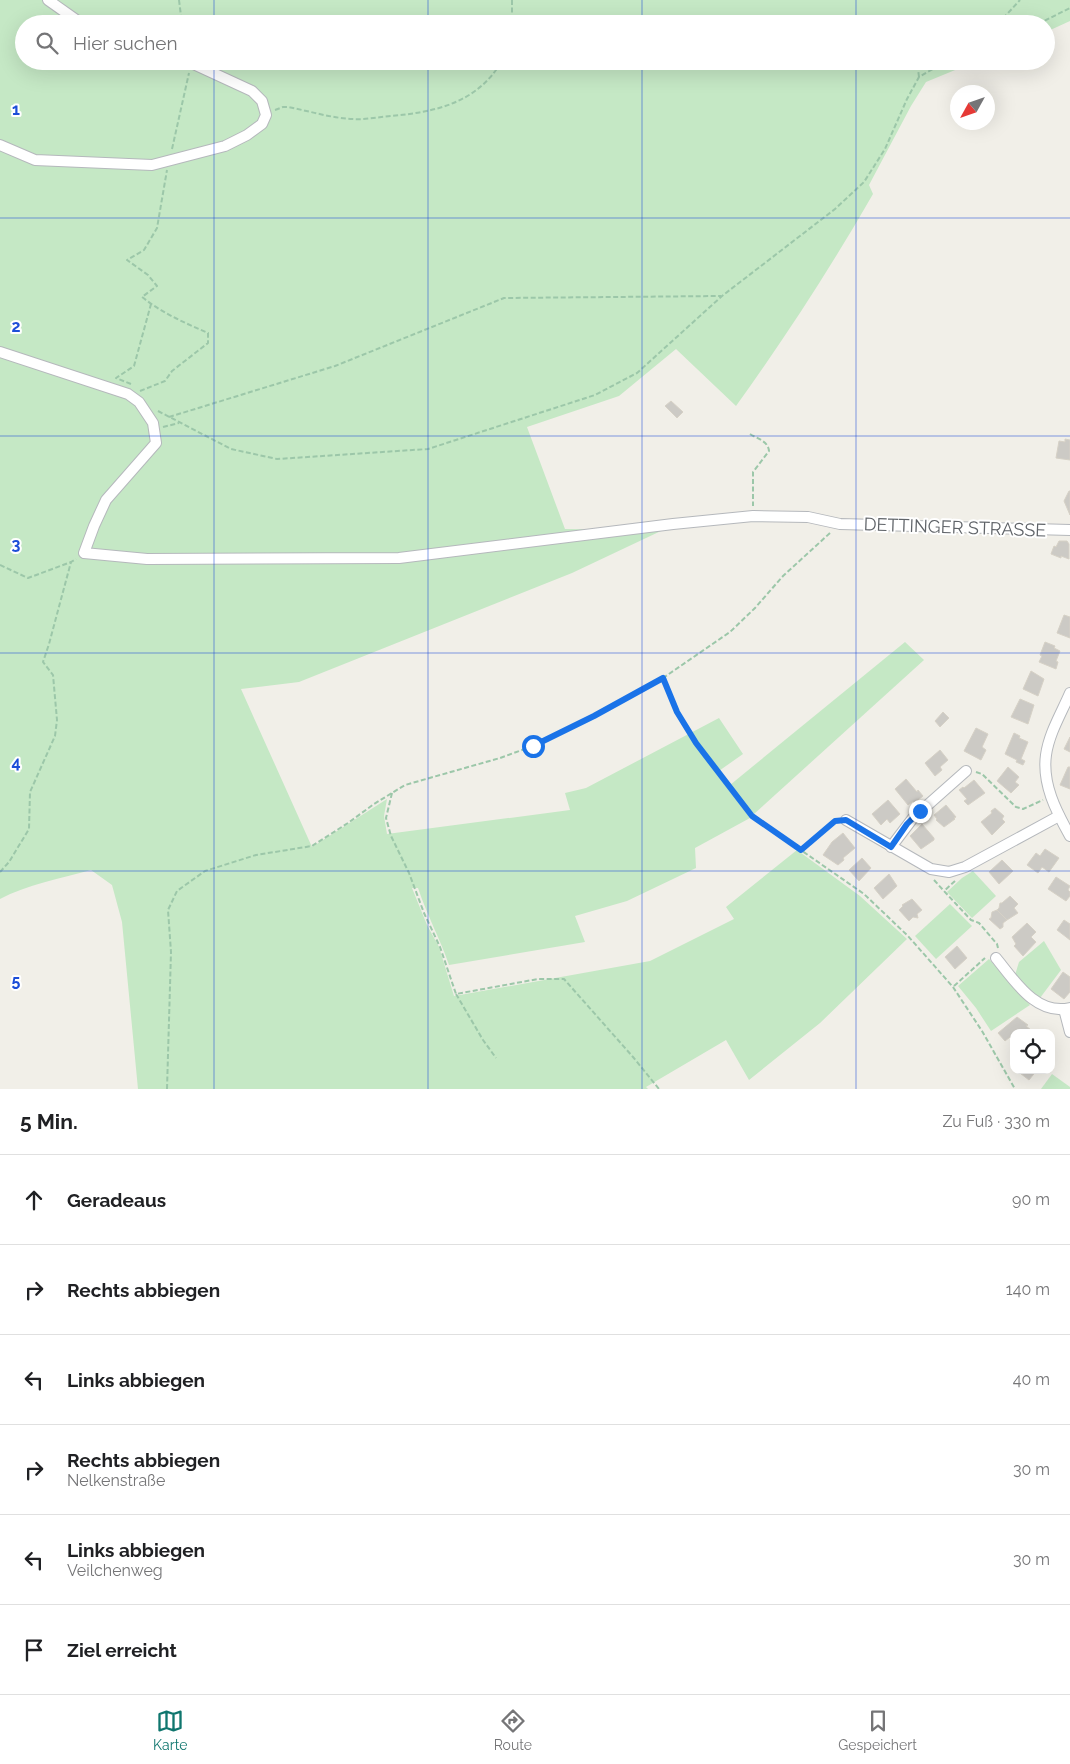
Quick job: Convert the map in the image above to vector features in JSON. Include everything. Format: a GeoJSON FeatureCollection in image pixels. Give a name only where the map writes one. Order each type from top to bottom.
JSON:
{"type":"FeatureCollection","features":[{"type":"Feature","properties":{"kind":"street"},"geometry":{"type":"LineString","coordinates":[[48,0],[68,15]]}},
{"type":"Feature","properties":{"kind":"street"},"geometry":{"type":"LineString","coordinates":[[0,145],[35,160],[152,165],[225,146],[247,135],[262,124],[266,115],[262,100],[252,91],[206,70]]}},
{"type":"Feature","properties":{"kind":"street","name":"DETTINGER STRASSE"},"geometry":{"type":"LineString","coordinates":[[0,352],[128,394],[139,402],[153,423],[156,443],[106,500],[84,553],[147,559],[399,558],[753,516],[808,517],[840,524],[1067,530]]}},
{"type":"Feature","properties":{"kind":"street"},"geometry":{"type":"LineString","coordinates":[[1070,693],[1046,754],[1045,769],[1051,796],[1070,836]]}},
{"type":"Feature","properties":{"kind":"street"},"geometry":{"type":"LineString","coordinates":[[891,847],[913,818],[966,771]]}},
{"type":"Feature","properties":{"kind":"street"},"geometry":{"type":"LineString","coordinates":[[846,820],[931,870],[949,872],[958,871],[1059,816]]}},
{"type":"Feature","properties":{"kind":"street"},"geometry":{"type":"LineString","coordinates":[[996,958],[1031,998],[1041,1004],[1067,1008],[1070,1032]]}},
{"type":"Feature","properties":{"kind":"path"},"geometry":{"type":"LineString","coordinates":[[179,0],[181,15]]}},
{"type":"Feature","properties":{"kind":"path"},"geometry":{"type":"LineString","coordinates":[[512,15],[513,0]]}},
{"type":"Feature","properties":{"kind":"path"},"geometry":{"type":"LineString","coordinates":[[1006,15],[1020,0]]}},
{"type":"Feature","properties":{"kind":"path"},"geometry":{"type":"LineString","coordinates":[[1055,16],[1070,8]]}},
{"type":"Feature","properties":{"kind":"path"},"geometry":{"type":"LineString","coordinates":[[266,115],[283,107],[352,119],[416,114],[442,108],[462,100],[480,88],[496,70]]}},
{"type":"Feature","properties":{"kind":"path"},"geometry":{"type":"LineString","coordinates":[[918,70],[919,77]]}},
{"type":"Feature","properties":{"kind":"path"},"geometry":{"type":"LineString","coordinates":[[179,423],[231,449],[277,459],[428,449],[595,395],[637,374],[722,296],[835,209],[864,182],[885,149],[919,77],[931,70]]}},
{"type":"Feature","properties":{"kind":"path"},"geometry":{"type":"LineString","coordinates":[[174,143],[189,74]]}},
{"type":"Feature","properties":{"kind":"path"},"geometry":{"type":"LineString","coordinates":[[151,304],[134,366],[116,378],[130,383],[138,392],[165,382],[172,370],[208,343],[208,333],[176,319],[142,297],[157,286],[148,275],[127,260],[144,250],[157,228],[169,161]]}},
{"type":"Feature","properties":{"kind":"path"},"geometry":{"type":"LineString","coordinates":[[169,417],[335,366],[504,298],[722,296]]}},
{"type":"Feature","properties":{"kind":"path"},"geometry":{"type":"LineString","coordinates":[[750,434],[766,442],[769,451],[753,472],[753,516]]}},
{"type":"Feature","properties":{"kind":"path"},"geometry":{"type":"LineString","coordinates":[[167,1089],[171,952],[168,910],[177,891],[205,872],[256,854],[312,846],[406,785],[500,758],[533,746],[594,716],[663,678],[730,632],[755,608],[783,576],[840,524]]}},
{"type":"Feature","properties":{"kind":"path"},"geometry":{"type":"LineString","coordinates":[[0,566],[28,578],[71,562],[50,644],[42,662],[53,675],[57,720],[55,736],[30,792],[29,829],[9,862],[0,872]]}},
{"type":"Feature","properties":{"kind":"path"},"geometry":{"type":"LineString","coordinates":[[663,678],[677,712],[696,743],[752,816],[864,894],[908,936],[953,987],[982,1031],[1016,1089]]}},
{"type":"Feature","properties":{"kind":"path"},"geometry":{"type":"LineString","coordinates":[[966,771],[982,774],[1016,807],[1022,809],[1051,796]]}},
{"type":"Feature","properties":{"kind":"path"},"geometry":{"type":"LineString","coordinates":[[392,793],[386,818],[391,836],[440,947],[456,994],[496,1058]]}},
{"type":"Feature","properties":{"kind":"path"},"geometry":{"type":"LineString","coordinates":[[801,850],[835,821],[846,820]]}},
{"type":"Feature","properties":{"kind":"path"},"geometry":{"type":"LineString","coordinates":[[944,891],[959,878],[958,871]]}},
{"type":"Feature","properties":{"kind":"path"},"geometry":{"type":"LineString","coordinates":[[939,886],[997,944],[998,952],[996,958],[988,956],[953,987]]}},
{"type":"Feature","properties":{"kind":"path"},"geometry":{"type":"LineString","coordinates":[[456,994],[538,979],[564,979],[660,1089]]}},
{"type":"Feature","properties":{"kind":"green space"},"geometry":{"type":"Polygon","coordinates":[[[0,0],[1070,0],[1070,21],[1055,28],[1055,15],[15,15],[15,70],[955,70],[926,82],[911,106],[869,185],[873,194],[807,302],[736,406],[676,349],[619,396],[527,427],[565,529],[663,530],[572,573],[299,682],[241,689],[312,847],[387,799],[384,816],[387,834],[570,810],[565,793],[586,788],[719,718],[743,754],[716,773],[750,818],[695,848],[696,868],[627,901],[575,916],[585,942],[449,965],[418,888],[412,888],[427,925],[439,947],[454,996],[650,961],[734,919],[726,907],[797,850],[860,896],[907,939],[820,1023],[749,1080],[726,1040],[646,1087],[648,1089],[138,1089],[122,922],[112,885],[91,870],[33,886],[0,899],[0,0]]]}},
{"type":"Feature","properties":{"kind":"green space"},"geometry":{"type":"Polygon","coordinates":[[[905,642],[924,660],[754,814],[730,785],[905,642]]]}},
{"type":"Feature","properties":{"kind":"green space"},"geometry":{"type":"Polygon","coordinates":[[[973,871],[996,896],[972,918],[947,892],[973,871]]]}},
{"type":"Feature","properties":{"kind":"green space"},"geometry":{"type":"Polygon","coordinates":[[[950,904],[972,926],[936,959],[915,936],[950,904]]]}},
{"type":"Feature","properties":{"kind":"green space"},"geometry":{"type":"Polygon","coordinates":[[[1044,941],[1061,970],[1040,998],[1030,991],[1015,975],[1019,962],[1044,941]]]}},
{"type":"Feature","properties":{"kind":"green space"},"geometry":{"type":"Polygon","coordinates":[[[989,959],[1030,1005],[991,1031],[976,1008],[958,986],[989,959]]]}},
{"type":"Feature","properties":{"kind":"green space"},"geometry":{"type":"Polygon","coordinates":[[[1052,1074],[1070,1087],[1070,1089],[1041,1089],[1052,1074]]]}},
{"type":"Feature","properties":{"kind":"building"},"geometry":{"type":"Polygon","coordinates":[[[671,401],[683,412],[677,418],[665,406],[671,401]]]}},
{"type":"Feature","properties":{"kind":"building"},"geometry":{"type":"Polygon","coordinates":[[[1065,439],[1070,440],[1070,460],[1056,458],[1059,441],[1065,442],[1065,439]]]}},
{"type":"Feature","properties":{"kind":"building"},"geometry":{"type":"Polygon","coordinates":[[[1070,491],[1070,515],[1064,501],[1070,491]]]}},
{"type":"Feature","properties":{"kind":"building"},"geometry":{"type":"Polygon","coordinates":[[[1059,541],[1067,541],[1069,544],[1069,559],[1051,554],[1054,546],[1056,547],[1059,541]]]}},
{"type":"Feature","properties":{"kind":"building"},"geometry":{"type":"Polygon","coordinates":[[[1064,615],[1070,617],[1070,638],[1057,633],[1064,615]]]}},
{"type":"Feature","properties":{"kind":"building"},"geometry":{"type":"Polygon","coordinates":[[[1045,642],[1055,646],[1054,648],[1060,651],[1056,661],[1058,662],[1056,669],[1039,662],[1045,642]]]}},
{"type":"Feature","properties":{"kind":"building"},"geometry":{"type":"Polygon","coordinates":[[[1031,671],[1044,679],[1038,696],[1023,689],[1031,671]]]}},
{"type":"Feature","properties":{"kind":"building"},"geometry":{"type":"Polygon","coordinates":[[[1020,699],[1034,705],[1028,724],[1011,717],[1020,699]]]}},
{"type":"Feature","properties":{"kind":"building"},"geometry":{"type":"Polygon","coordinates":[[[943,712],[949,718],[940,727],[935,721],[943,712]]]}},
{"type":"Feature","properties":{"kind":"building"},"geometry":{"type":"Polygon","coordinates":[[[976,728],[988,734],[982,747],[986,750],[981,760],[964,751],[976,728]]]}},
{"type":"Feature","properties":{"kind":"building"},"geometry":{"type":"Polygon","coordinates":[[[1014,733],[1020,736],[1019,738],[1028,742],[1021,759],[1025,761],[1023,765],[1005,754],[1014,733]]]}},
{"type":"Feature","properties":{"kind":"building"},"geometry":{"type":"Polygon","coordinates":[[[1070,737],[1070,752],[1064,749],[1070,737]]]}},
{"type":"Feature","properties":{"kind":"building"},"geometry":{"type":"Polygon","coordinates":[[[940,750],[948,760],[940,767],[942,770],[935,776],[925,763],[940,750]]]}},
{"type":"Feature","properties":{"kind":"building"},"geometry":{"type":"Polygon","coordinates":[[[1008,767],[1019,777],[1015,782],[1019,785],[1011,793],[997,781],[1008,767]]]}},
{"type":"Feature","properties":{"kind":"building"},"geometry":{"type":"Polygon","coordinates":[[[1068,767],[1070,767],[1070,789],[1060,785],[1068,767]]]}},
{"type":"Feature","properties":{"kind":"building"},"geometry":{"type":"Polygon","coordinates":[[[906,779],[923,796],[908,805],[895,789],[906,779]]]}},
{"type":"Feature","properties":{"kind":"building"},"geometry":{"type":"Polygon","coordinates":[[[974,780],[985,793],[968,805],[964,801],[967,799],[959,790],[974,780]]]}},
{"type":"Feature","properties":{"kind":"building"},"geometry":{"type":"Polygon","coordinates":[[[888,800],[900,814],[890,823],[887,819],[881,825],[872,814],[888,800]]]}},
{"type":"Feature","properties":{"kind":"building"},"geometry":{"type":"Polygon","coordinates":[[[946,805],[956,817],[944,827],[936,820],[934,815],[946,805]]]}},
{"type":"Feature","properties":{"kind":"building"},"geometry":{"type":"Polygon","coordinates":[[[995,808],[1004,816],[1002,819],[1005,822],[992,835],[981,822],[995,808]]]}},
{"type":"Feature","properties":{"kind":"building"},"geometry":{"type":"Polygon","coordinates":[[[922,824],[934,840],[921,849],[910,836],[922,824]]]}},
{"type":"Feature","properties":{"kind":"building"},"geometry":{"type":"Polygon","coordinates":[[[843,833],[855,848],[838,865],[823,855],[832,842],[843,833]]]}},
{"type":"Feature","properties":{"kind":"building"},"geometry":{"type":"Polygon","coordinates":[[[1045,849],[1059,858],[1049,872],[1042,867],[1038,873],[1027,865],[1036,853],[1040,856],[1045,849]]]}},
{"type":"Feature","properties":{"kind":"building"},"geometry":{"type":"Polygon","coordinates":[[[862,858],[871,868],[859,881],[849,870],[862,858]]]}},
{"type":"Feature","properties":{"kind":"building"},"geometry":{"type":"Polygon","coordinates":[[[1002,860],[1013,871],[999,884],[989,872],[1002,860]]]}},
{"type":"Feature","properties":{"kind":"building"},"geometry":{"type":"Polygon","coordinates":[[[889,874],[897,886],[883,899],[874,888],[889,874]]]}},
{"type":"Feature","properties":{"kind":"building"},"geometry":{"type":"Polygon","coordinates":[[[1056,877],[1070,886],[1068,890],[1070,896],[1066,901],[1048,889],[1056,877]]]}},
{"type":"Feature","properties":{"kind":"building"},"geometry":{"type":"Polygon","coordinates":[[[1010,896],[1018,904],[1014,908],[1018,913],[1007,920],[997,910],[1000,903],[1010,896]]]}},
{"type":"Feature","properties":{"kind":"building"},"geometry":{"type":"Polygon","coordinates":[[[912,899],[922,910],[917,914],[918,918],[913,917],[909,921],[899,910],[902,905],[912,899]]]}},
{"type":"Feature","properties":{"kind":"building"},"geometry":{"type":"Polygon","coordinates":[[[997,910],[1007,920],[1000,929],[989,919],[992,912],[997,910]]]}},
{"type":"Feature","properties":{"kind":"building"},"geometry":{"type":"Polygon","coordinates":[[[1064,920],[1070,924],[1070,940],[1057,930],[1064,920]]]}},
{"type":"Feature","properties":{"kind":"building"},"geometry":{"type":"Polygon","coordinates":[[[1027,923],[1036,932],[1031,937],[1036,942],[1023,956],[1014,946],[1016,944],[1012,937],[1027,923]]]}},
{"type":"Feature","properties":{"kind":"building"},"geometry":{"type":"Polygon","coordinates":[[[957,946],[967,958],[955,969],[945,957],[957,946]]]}},
{"type":"Feature","properties":{"kind":"building"},"geometry":{"type":"Polygon","coordinates":[[[1063,972],[1070,977],[1070,992],[1064,999],[1051,989],[1063,972]]]}},
{"type":"Feature","properties":{"kind":"building"},"geometry":{"type":"Polygon","coordinates":[[[1017,1017],[1028,1025],[1026,1026],[1030,1029],[1010,1029],[1010,1037],[1005,1041],[998,1033],[1017,1017]]]}},
{"type":"Feature","properties":{"kind":"building"},"geometry":{"type":"Polygon","coordinates":[[[1021,1074],[1034,1074],[1029,1080],[1021,1074]]]}},
{"type":"Feature","properties":{"kind":"route"},"geometry":{"type":"LineString","coordinates":[[533,746],[594,716],[663,678],[677,712],[696,743],[752,816],[801,850],[835,821],[846,820],[891,847],[907,824],[920,811]]}}]}
